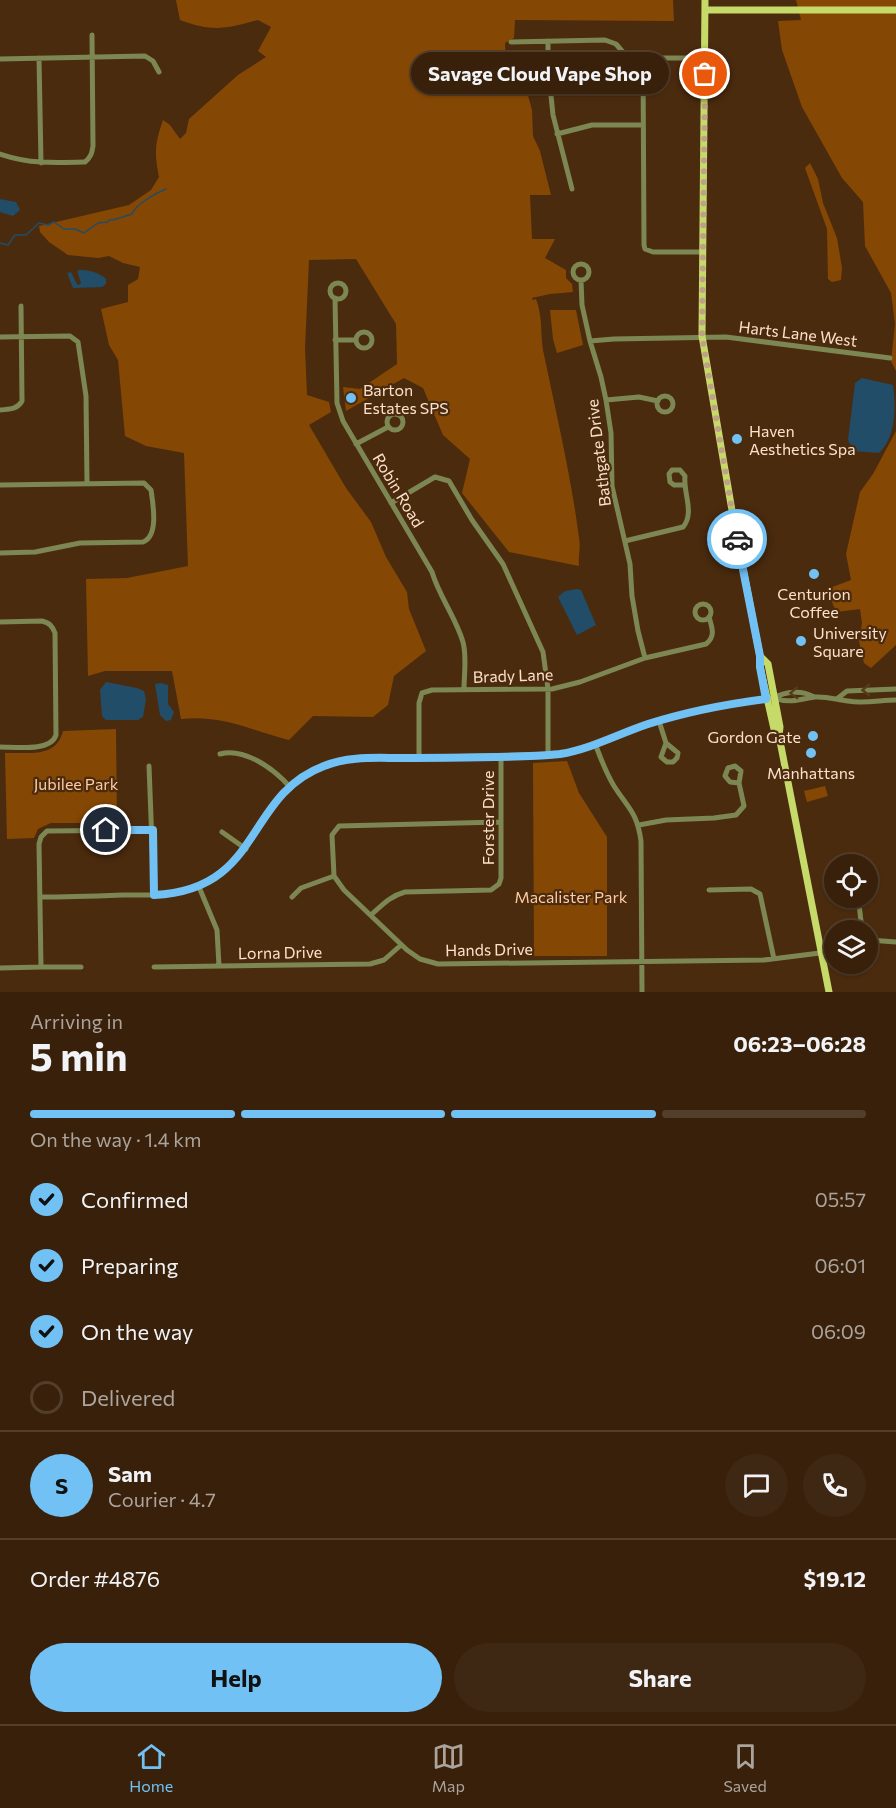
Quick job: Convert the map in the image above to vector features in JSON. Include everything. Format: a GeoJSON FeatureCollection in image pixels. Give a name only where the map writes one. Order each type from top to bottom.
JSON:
{"type":"FeatureCollection","features":[{"type":"Feature","properties":{"kind":"main road"},"geometry":{"type":"LineString","coordinates":[[705,0],[702,336],[734,522],[760,656],[768,664],[770,698],[780,727],[779,736],[829,992]]}},
{"type":"Feature","properties":{"kind":"main road"},"geometry":{"type":"LineString","coordinates":[[705,10],[896,10]]}},
{"type":"Feature","properties":{"kind":"street"},"geometry":{"type":"LineString","coordinates":[[0,154],[23,161],[41,163],[85,162],[92,154],[92,35]]}},
{"type":"Feature","properties":{"kind":"street"},"geometry":{"type":"LineString","coordinates":[[548,41],[552,107],[572,189]]}},
{"type":"Feature","properties":{"kind":"street"},"geometry":{"type":"LineString","coordinates":[[511,42],[611,41],[620,47],[625,57],[705,58]]}},
{"type":"Feature","properties":{"kind":"street"},"geometry":{"type":"LineString","coordinates":[[0,59],[145,56],[153,61],[159,72]]}},
{"type":"Feature","properties":{"kind":"street"},"geometry":{"type":"LineString","coordinates":[[39,58],[41,163]]}},
{"type":"Feature","properties":{"kind":"street"},"geometry":{"type":"LineString","coordinates":[[643,58],[643,242],[645,249],[652,252],[703,252]]}},
{"type":"Feature","properties":{"kind":"street"},"geometry":{"type":"LineString","coordinates":[[557,134],[592,125],[643,125]]}},
{"type":"Feature","properties":{"kind":"street","name":"Bathgate Drive"},"geometry":{"type":"LineString","coordinates":[[581,280],[582,305],[606,400],[611,433],[612,486],[630,564],[632,596],[645,658]]}},
{"type":"Feature","properties":{"kind":"street","name":"Robin Road"},"geometry":{"type":"LineString","coordinates":[[335,298],[337,403],[343,421],[432,572],[462,641],[465,657],[464,690]]}},
{"type":"Feature","properties":{"kind":"street"},"geometry":{"type":"LineString","coordinates":[[0,410],[17,407],[22,401],[21,306]]}},
{"type":"Feature","properties":{"kind":"street"},"geometry":{"type":"LineString","coordinates":[[0,337],[70,336],[78,342],[86,396],[87,483]]}},
{"type":"Feature","properties":{"kind":"street","name":"Harts Lane West"},"geometry":{"type":"LineString","coordinates":[[590,341],[702,336],[778,343],[890,358]]}},
{"type":"Feature","properties":{"kind":"street"},"geometry":{"type":"LineString","coordinates":[[335,340],[355,340]]}},
{"type":"Feature","properties":{"kind":"street"},"geometry":{"type":"LineString","coordinates":[[606,400],[639,397],[658,401]]}},
{"type":"Feature","properties":{"kind":"street"},"geometry":{"type":"LineString","coordinates":[[356,444],[388,427]]}},
{"type":"Feature","properties":{"kind":"street"},"geometry":{"type":"LineString","coordinates":[[391,503],[435,477],[449,482],[503,564],[543,652],[548,689],[548,755]]}},
{"type":"Feature","properties":{"kind":"street"},"geometry":{"type":"LineString","coordinates":[[0,485],[140,482],[151,490],[153,513],[153,531],[143,542],[72,544],[35,552],[0,553]]}},
{"type":"Feature","properties":{"kind":"street"},"geometry":{"type":"LineString","coordinates":[[625,541],[683,527],[690,514],[683,485]]}},
{"type":"Feature","properties":{"kind":"street","name":"Brady Lane"},"geometry":{"type":"LineString","coordinates":[[419,757],[419,703],[422,693],[432,690],[548,689],[580,682],[645,658],[708,642],[713,632],[709,617]]}},
{"type":"Feature","properties":{"kind":"street"},"geometry":{"type":"LineString","coordinates":[[0,622],[42,621],[53,627],[55,633],[56,735],[52,744],[45,746],[0,747]]}},
{"type":"Feature","properties":{"kind":"street"},"geometry":{"type":"LineString","coordinates":[[838,698],[847,691],[896,689]]}},
{"type":"Feature","properties":{"kind":"street"},"geometry":{"type":"LineString","coordinates":[[40,897],[154,895],[199,887],[228,868],[246,849],[274,803],[290,786],[313,770],[336,762],[358,759],[548,755],[596,746],[659,721],[688,713],[770,698],[784,702],[805,701],[814,697],[838,698],[848,701],[896,700]]}},
{"type":"Feature","properties":{"kind":"street"},"geometry":{"type":"LineString","coordinates":[[659,721],[666,743]]}},
{"type":"Feature","properties":{"kind":"street"},"geometry":{"type":"LineString","coordinates":[[596,746],[609,777],[630,806],[639,825],[642,992]]}},
{"type":"Feature","properties":{"kind":"street"},"geometry":{"type":"LineString","coordinates":[[220,754],[231,751],[269,766],[290,786]]}},
{"type":"Feature","properties":{"kind":"street","name":"Forster Drive"},"geometry":{"type":"LineString","coordinates":[[371,915],[386,901],[405,892],[496,889],[501,878],[501,756]]}},
{"type":"Feature","properties":{"kind":"street"},"geometry":{"type":"LineString","coordinates":[[149,765],[154,895]]}},
{"type":"Feature","properties":{"kind":"street"},"geometry":{"type":"LineString","coordinates":[[639,825],[666,820],[736,815],[744,806],[739,783]]}},
{"type":"Feature","properties":{"kind":"street"},"geometry":{"type":"LineString","coordinates":[[292,897],[301,888],[334,876],[332,834],[339,826],[500,822]]}},
{"type":"Feature","properties":{"kind":"street"},"geometry":{"type":"LineString","coordinates":[[42,967],[39,843],[41,837],[47,831],[153,830]]}},
{"type":"Feature","properties":{"kind":"street"},"geometry":{"type":"LineString","coordinates":[[222,832],[246,849]]}},
{"type":"Feature","properties":{"kind":"street","name":"Hands Drive"},"geometry":{"type":"LineString","coordinates":[[334,876],[344,890],[401,945],[420,959],[438,964],[774,959],[820,953]]}},
{"type":"Feature","properties":{"kind":"street"},"geometry":{"type":"LineString","coordinates":[[199,887],[217,930],[219,966]]}},
{"type":"Feature","properties":{"kind":"street"},"geometry":{"type":"LineString","coordinates":[[709,890],[751,889],[760,894],[774,959]]}},
{"type":"Feature","properties":{"kind":"street"},"geometry":{"type":"LineString","coordinates":[[878,941],[896,942]]}},
{"type":"Feature","properties":{"kind":"street","name":"Lorna Drive"},"geometry":{"type":"LineString","coordinates":[[154,967],[370,964],[384,960],[401,945]]}},
{"type":"Feature","properties":{"kind":"street"},"geometry":{"type":"LineString","coordinates":[[0,968],[81,967]]}},
{"type":"Feature","properties":{"kind":"green space"},"geometry":{"type":"Polygon","coordinates":[[[176,0],[673,0],[674,21],[515,20],[514,38],[505,43],[506,64],[511,70],[511,92],[524,93],[524,89],[527,92],[532,110],[533,136],[540,151],[551,195],[530,195],[532,239],[555,239],[545,258],[566,270],[566,278],[572,284],[573,292],[532,298],[536,299],[540,313],[543,350],[572,491],[580,541],[579,566],[509,552],[462,493],[470,459],[443,435],[423,388],[404,378],[346,411],[343,387],[360,389],[397,364],[396,324],[356,259],[309,260],[305,348],[307,395],[329,402],[331,412],[309,425],[346,488],[371,522],[386,557],[407,592],[409,609],[426,651],[394,676],[388,705],[373,717],[313,716],[289,740],[223,721],[181,719],[172,671],[105,671],[88,676],[86,579],[127,578],[188,566],[184,453],[146,446],[125,436],[118,360],[109,345],[101,309],[128,302],[128,285],[138,279],[140,267],[123,263],[109,256],[98,258],[68,255],[49,242],[40,232],[39,226],[129,205],[151,190],[159,177],[156,148],[163,120],[170,125],[180,139],[186,133],[189,119],[238,75],[266,57],[258,51],[271,27],[258,20],[219,28],[191,24],[180,20],[176,0]]]}},
{"type":"Feature","properties":{"kind":"green space"},"geometry":{"type":"Polygon","coordinates":[[[796,0],[896,0],[896,371],[891,361],[895,324],[891,293],[865,246],[863,202],[842,178],[802,107],[782,50],[778,21],[801,20],[796,0]]]}},
{"type":"Feature","properties":{"kind":"green space"},"geometry":{"type":"Polygon","coordinates":[[[810,163],[818,179],[823,203],[837,238],[842,268],[841,280],[832,282],[828,279],[827,229],[805,168],[810,163]]]}},
{"type":"Feature","properties":{"kind":"green space"},"geometry":{"type":"Polygon","coordinates":[[[550,310],[576,310],[583,345],[557,353],[550,310]]]}},
{"type":"Feature","properties":{"kind":"green space"},"geometry":{"type":"Polygon","coordinates":[[[896,431],[896,645],[871,668],[864,663],[859,641],[862,623],[860,609],[836,612],[827,589],[851,580],[846,554],[860,492],[873,474],[896,431]]]}},
{"type":"Feature","properties":{"kind":"green space","name":"Jubilee Park"},"geometry":{"type":"Polygon","coordinates":[[[116,729],[117,823],[51,823],[38,829],[34,838],[7,839],[5,753],[32,753],[48,750],[59,740],[63,731],[116,729]]]}},
{"type":"Feature","properties":{"kind":"green space","name":"Macalister Park"},"geometry":{"type":"Polygon","coordinates":[[[567,761],[579,793],[607,837],[607,956],[534,956],[533,763],[567,761]]]}},
{"type":"Feature","properties":{"kind":"green space"},"geometry":{"type":"Polygon","coordinates":[[[825,786],[828,796],[807,802],[804,791],[825,786]]]}},
{"type":"Feature","properties":{"kind":"water"},"geometry":{"type":"Polygon","coordinates":[[[0,199],[16,202],[20,210],[13,216],[0,212],[0,199]]]}},
{"type":"Feature","properties":{"kind":"water"},"geometry":{"type":"Polygon","coordinates":[[[77,271],[100,275],[106,279],[106,284],[102,287],[73,288],[67,273],[71,272],[79,285],[81,283],[77,271]]]}},
{"type":"Feature","properties":{"kind":"water"},"geometry":{"type":"Polygon","coordinates":[[[862,378],[893,385],[894,421],[889,439],[879,453],[853,451],[848,440],[855,383],[862,378]]]}},
{"type":"Feature","properties":{"kind":"water"},"geometry":{"type":"Polygon","coordinates":[[[581,590],[596,625],[577,635],[558,597],[565,591],[581,590]]]}},
{"type":"Feature","properties":{"kind":"water"},"geometry":{"type":"Polygon","coordinates":[[[106,682],[144,691],[146,699],[143,717],[138,720],[106,720],[102,716],[100,690],[106,682]]]}},
{"type":"Feature","properties":{"kind":"water"},"geometry":{"type":"Polygon","coordinates":[[[155,684],[168,685],[168,704],[174,712],[171,720],[166,721],[160,715],[155,684]]]}},
{"type":"Feature","properties":{"kind":"waterway"},"geometry":{"type":"LineString","coordinates":[[0,243],[8,245],[15,235],[26,235],[39,223],[48,225],[54,222],[64,229],[75,229],[84,233],[98,223],[132,214],[142,203],[166,189]]}},
{"type":"Feature","properties":{"kind":"way so far"},"geometry":{"type":"LineString","coordinates":[[705,74],[702,336],[737,539]]}},
{"type":"Feature","properties":{"kind":"place","name":"Savage Cloud Vape Shop"},"geometry":{"type":"Point","coordinates":[705,74]}},
{"type":"Feature","properties":{"kind":"place","name":"Barton Estates SPS"},"geometry":{"type":"Point","coordinates":[351,398]}},
{"type":"Feature","properties":{"kind":"place","name":"Haven Aesthetics Spa"},"geometry":{"type":"Point","coordinates":[737,439]}},
{"type":"Feature","properties":{"kind":"place","name":"Centurion Coffee"},"geometry":{"type":"Point","coordinates":[814,574]}},
{"type":"Feature","properties":{"kind":"place","name":"University Square"},"geometry":{"type":"Point","coordinates":[801,641]}},
{"type":"Feature","properties":{"kind":"place","name":"Gordon Gate"},"geometry":{"type":"Point","coordinates":[813,736]}},
{"type":"Feature","properties":{"kind":"place","name":"Manhattans"},"geometry":{"type":"Point","coordinates":[811,753]}},
{"type":"Feature","properties":{"kind":"route"},"geometry":{"type":"LineString","coordinates":[[106,830],[153,830],[154,895],[179,892],[199,887],[228,868],[246,849],[274,803],[299,779],[324,765],[348,759],[560,754],[596,746],[646,725],[688,713],[766,699],[737,539]]}}]}
